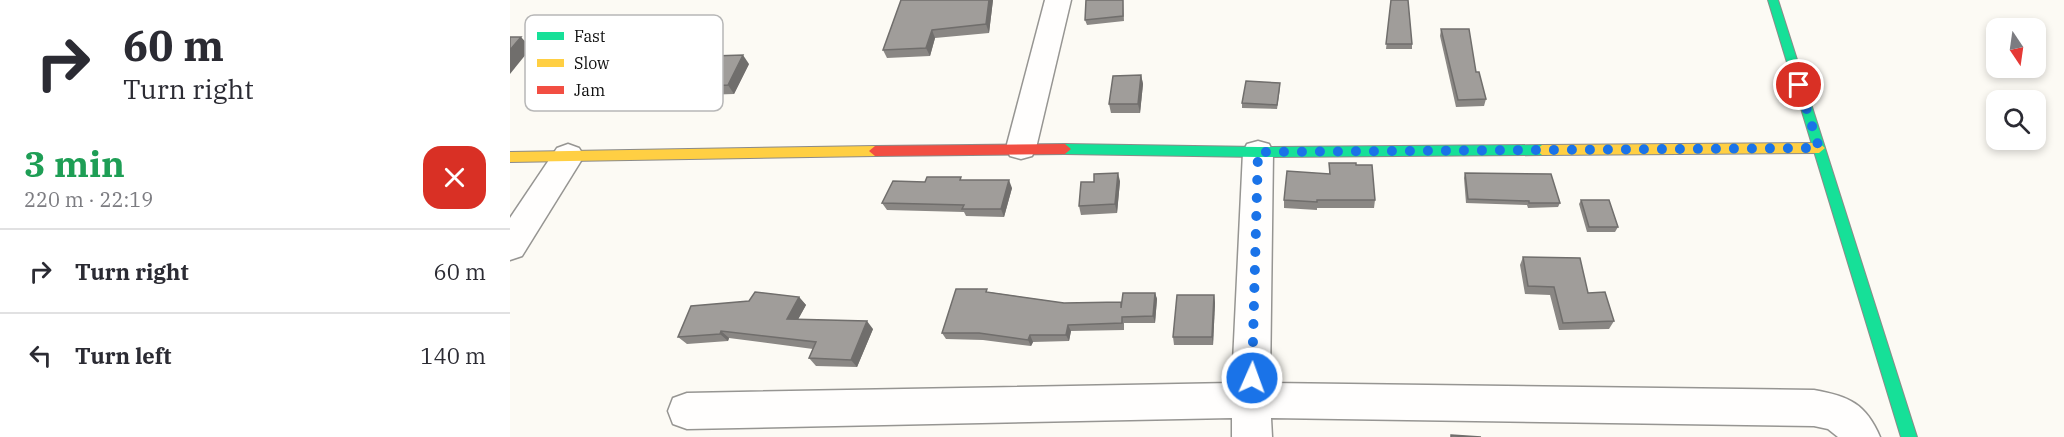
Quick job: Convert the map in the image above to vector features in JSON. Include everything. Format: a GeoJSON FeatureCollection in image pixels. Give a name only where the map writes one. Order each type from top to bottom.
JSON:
{"type":"FeatureCollection","features":[{"type":"Feature","properties":{"kind":"street"},"geometry":{"type":"LineString","coordinates":[[1021,148],[1058,0]]}},
{"type":"Feature","properties":{"kind":"street"},"geometry":{"type":"LineString","coordinates":[[1773,0],[1909,437]]}},
{"type":"Feature","properties":{"kind":"street"},"geometry":{"type":"LineString","coordinates":[[510,157],[1021,148],[1258,152],[1819,148]]}},
{"type":"Feature","properties":{"kind":"street"},"geometry":{"type":"LineString","coordinates":[[1252,419],[1258,152]]}},
{"type":"Feature","properties":{"kind":"street"},"geometry":{"type":"LineString","coordinates":[[510,246],[568,156]]}},
{"type":"Feature","properties":{"kind":"street"},"geometry":{"type":"LineString","coordinates":[[687,411],[1252,419],[1814,408],[1840,414],[1854,426],[1860,437]]}},
{"type":"Feature","properties":{"kind":"building"},"geometry":{"type":"Polygon","coordinates":[[[901,0],[989,0],[986,24],[932,30],[926,48],[883,50],[901,0]]]}},
{"type":"Feature","properties":{"kind":"building"},"geometry":{"type":"Polygon","coordinates":[[[1086,0],[1123,0],[1123,16],[1085,20],[1086,0]]]}},
{"type":"Feature","properties":{"kind":"building"},"geometry":{"type":"Polygon","coordinates":[[[1391,0],[1408,0],[1412,44],[1386,44],[1391,0]]]}},
{"type":"Feature","properties":{"kind":"building"},"geometry":{"type":"Polygon","coordinates":[[[1441,29],[1469,29],[1476,72],[1479,72],[1486,99],[1458,100],[1441,29]]]}},
{"type":"Feature","properties":{"kind":"building"},"geometry":{"type":"Polygon","coordinates":[[[510,37],[521,37],[510,50],[510,37]]]}},
{"type":"Feature","properties":{"kind":"building"},"geometry":{"type":"Polygon","coordinates":[[[743,55],[728,85],[723,85],[723,56],[743,55]]]}},
{"type":"Feature","properties":{"kind":"building"},"geometry":{"type":"Polygon","coordinates":[[[1141,75],[1138,104],[1109,104],[1113,76],[1141,75]]]}},
{"type":"Feature","properties":{"kind":"building"},"geometry":{"type":"Polygon","coordinates":[[[1246,81],[1280,83],[1277,105],[1242,103],[1246,81]]]}},
{"type":"Feature","properties":{"kind":"building"},"geometry":{"type":"Polygon","coordinates":[[[1329,163],[1372,165],[1375,200],[1317,200],[1317,202],[1284,200],[1287,171],[1330,174],[1329,163]]]}},
{"type":"Feature","properties":{"kind":"building"},"geometry":{"type":"Polygon","coordinates":[[[1118,173],[1115,204],[1079,206],[1081,182],[1094,182],[1094,174],[1118,173]]]}},
{"type":"Feature","properties":{"kind":"building"},"geometry":{"type":"Polygon","coordinates":[[[1465,173],[1551,174],[1560,203],[1468,199],[1465,173]]]}},
{"type":"Feature","properties":{"kind":"building"},"geometry":{"type":"Polygon","coordinates":[[[927,177],[1009,180],[1001,209],[962,209],[964,205],[882,203],[893,181],[925,182],[927,177]]]}},
{"type":"Feature","properties":{"kind":"building"},"geometry":{"type":"Polygon","coordinates":[[[1581,200],[1609,200],[1618,227],[1589,227],[1581,200]]]}},
{"type":"Feature","properties":{"kind":"building"},"geometry":{"type":"Polygon","coordinates":[[[1523,257],[1580,258],[1588,293],[1605,292],[1614,321],[1563,323],[1554,287],[1528,286],[1523,257]]]}},
{"type":"Feature","properties":{"kind":"building"},"geometry":{"type":"Polygon","coordinates":[[[956,289],[987,289],[986,292],[1064,303],[1121,302],[1121,308],[1123,293],[1155,293],[1153,316],[1122,317],[1122,323],[1068,325],[1066,335],[1030,335],[1028,340],[979,333],[942,333],[956,289]]]}},
{"type":"Feature","properties":{"kind":"building"},"geometry":{"type":"Polygon","coordinates":[[[755,292],[799,297],[787,319],[867,321],[851,360],[809,358],[816,342],[721,331],[720,334],[678,337],[691,306],[749,301],[755,292]]]}},
{"type":"Feature","properties":{"kind":"building"},"geometry":{"type":"Polygon","coordinates":[[[1177,295],[1214,295],[1212,337],[1173,337],[1177,295]]]}},
{"type":"Feature","properties":{"kind":"building"},"geometry":{"type":"Polygon","coordinates":[[[1451,435],[1481,437],[1451,437],[1451,435]]]}},
{"type":"Feature","properties":{"kind":"traffic: fast"},"geometry":{"type":"LineString","coordinates":[[1773,0],[1909,437]]}},
{"type":"Feature","properties":{"kind":"traffic: fast"},"geometry":{"type":"LineString","coordinates":[[1065,149],[1258,152],[1542,150]]}},
{"type":"Feature","properties":{"kind":"traffic: slow"},"geometry":{"type":"LineString","coordinates":[[1542,150],[1819,148]]}},
{"type":"Feature","properties":{"kind":"traffic: slow"},"geometry":{"type":"LineString","coordinates":[[510,157],[875,151]]}},
{"type":"Feature","properties":{"kind":"traffic: jam"},"geometry":{"type":"LineString","coordinates":[[875,151],[1065,149]]}},
{"type":"Feature","properties":{"kind":"route"},"geometry":{"type":"LineString","coordinates":[[1252,378],[1258,152],[1819,148],[1799,85]]}}]}
